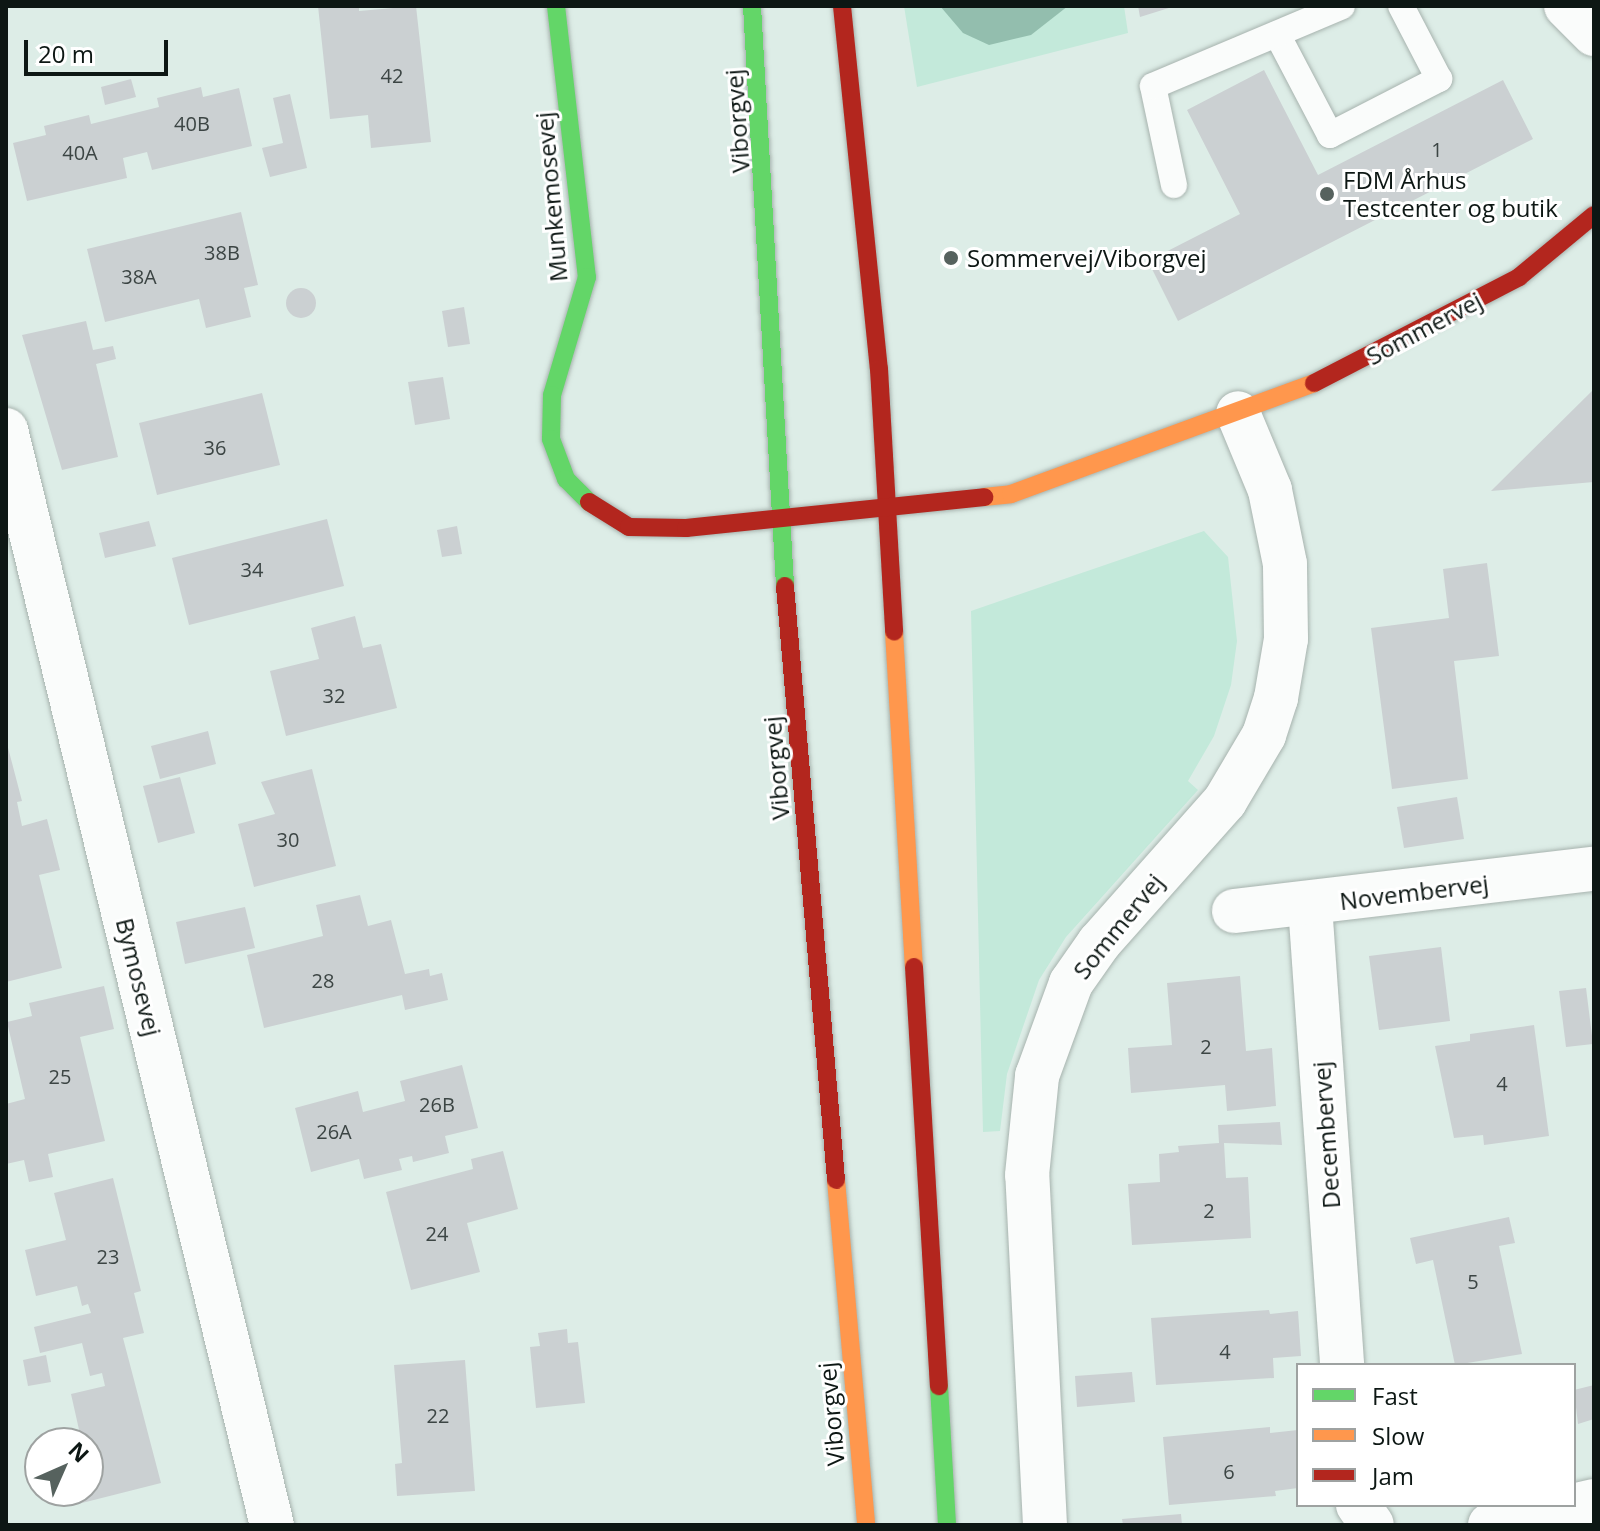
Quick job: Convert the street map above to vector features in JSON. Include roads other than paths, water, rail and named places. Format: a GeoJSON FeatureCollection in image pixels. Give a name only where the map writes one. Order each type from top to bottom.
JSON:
{"type":"FeatureCollection","features":[{"type":"Feature","properties":{"kind":"main road","name":"Munkemosevej"},"geometry":{"type":"LineString","coordinates":[[556,6],[587,277],[552,395],[551,439],[566,479],[595,508],[629,527],[660,530],[885,507]]}},
{"type":"Feature","properties":{"kind":"main road","name":"Viborgvej"},"geometry":{"type":"LineString","coordinates":[[752,6],[782,519],[866,1525]]}},
{"type":"Feature","properties":{"kind":"main road"},"geometry":{"type":"LineString","coordinates":[[842,6],[860,144],[947,1525]]}},
{"type":"Feature","properties":{"kind":"main road","name":"Sommervej"},"geometry":{"type":"LineString","coordinates":[[885,507],[1011,494],[1337,375],[1519,277],[1594,215]]}},
{"type":"Feature","properties":{"kind":"street"},"geometry":{"type":"LineString","coordinates":[[1566,6],[1594,34]]}},
{"type":"Feature","properties":{"kind":"street","name":"Sommervej"},"geometry":{"type":"LineString","coordinates":[[1045,1525],[1027,1175],[1037,1076],[1071,983],[1099,943],[1225,801],[1264,735],[1276,698],[1286,639],[1285,564],[1270,490],[1238,413]]}},
{"type":"Feature","properties":{"kind":"street","name":"Bymosevej"},"geometry":{"type":"LineString","coordinates":[[6,430],[272,1525]]}},
{"type":"Feature","properties":{"kind":"street","name":"Novembervej"},"geometry":{"type":"LineString","coordinates":[[1234,911],[1310,905],[1594,869]]}},
{"type":"Feature","properties":{"kind":"street","name":"Decembervej"},"geometry":{"type":"LineString","coordinates":[[1310,905],[1342,1363]]}},
{"type":"Feature","properties":{"kind":"street"},"geometry":{"type":"LineString","coordinates":[[1359,1507],[1372,1525]]}},
{"type":"Feature","properties":{"kind":"street"},"geometry":{"type":"LineString","coordinates":[[1490,1525],[1568,1507]]}},
{"type":"Feature","properties":{"kind":"lane"},"geometry":{"type":"LineString","coordinates":[[1174,185],[1153,86],[1342,6]]}},
{"type":"Feature","properties":{"kind":"lane"},"geometry":{"type":"LineString","coordinates":[[1277,34],[1330,135],[1439,79],[1401,6]]}},
{"type":"Feature","properties":{"kind":"place","name":"FDM Århus Testcenter og butik"},"geometry":{"type":"Point","coordinates":[1327,194]}},
{"type":"Feature","properties":{"kind":"place","name":"Sommervej/Viborgvej"},"geometry":{"type":"Point","coordinates":[951,258]}}]}
